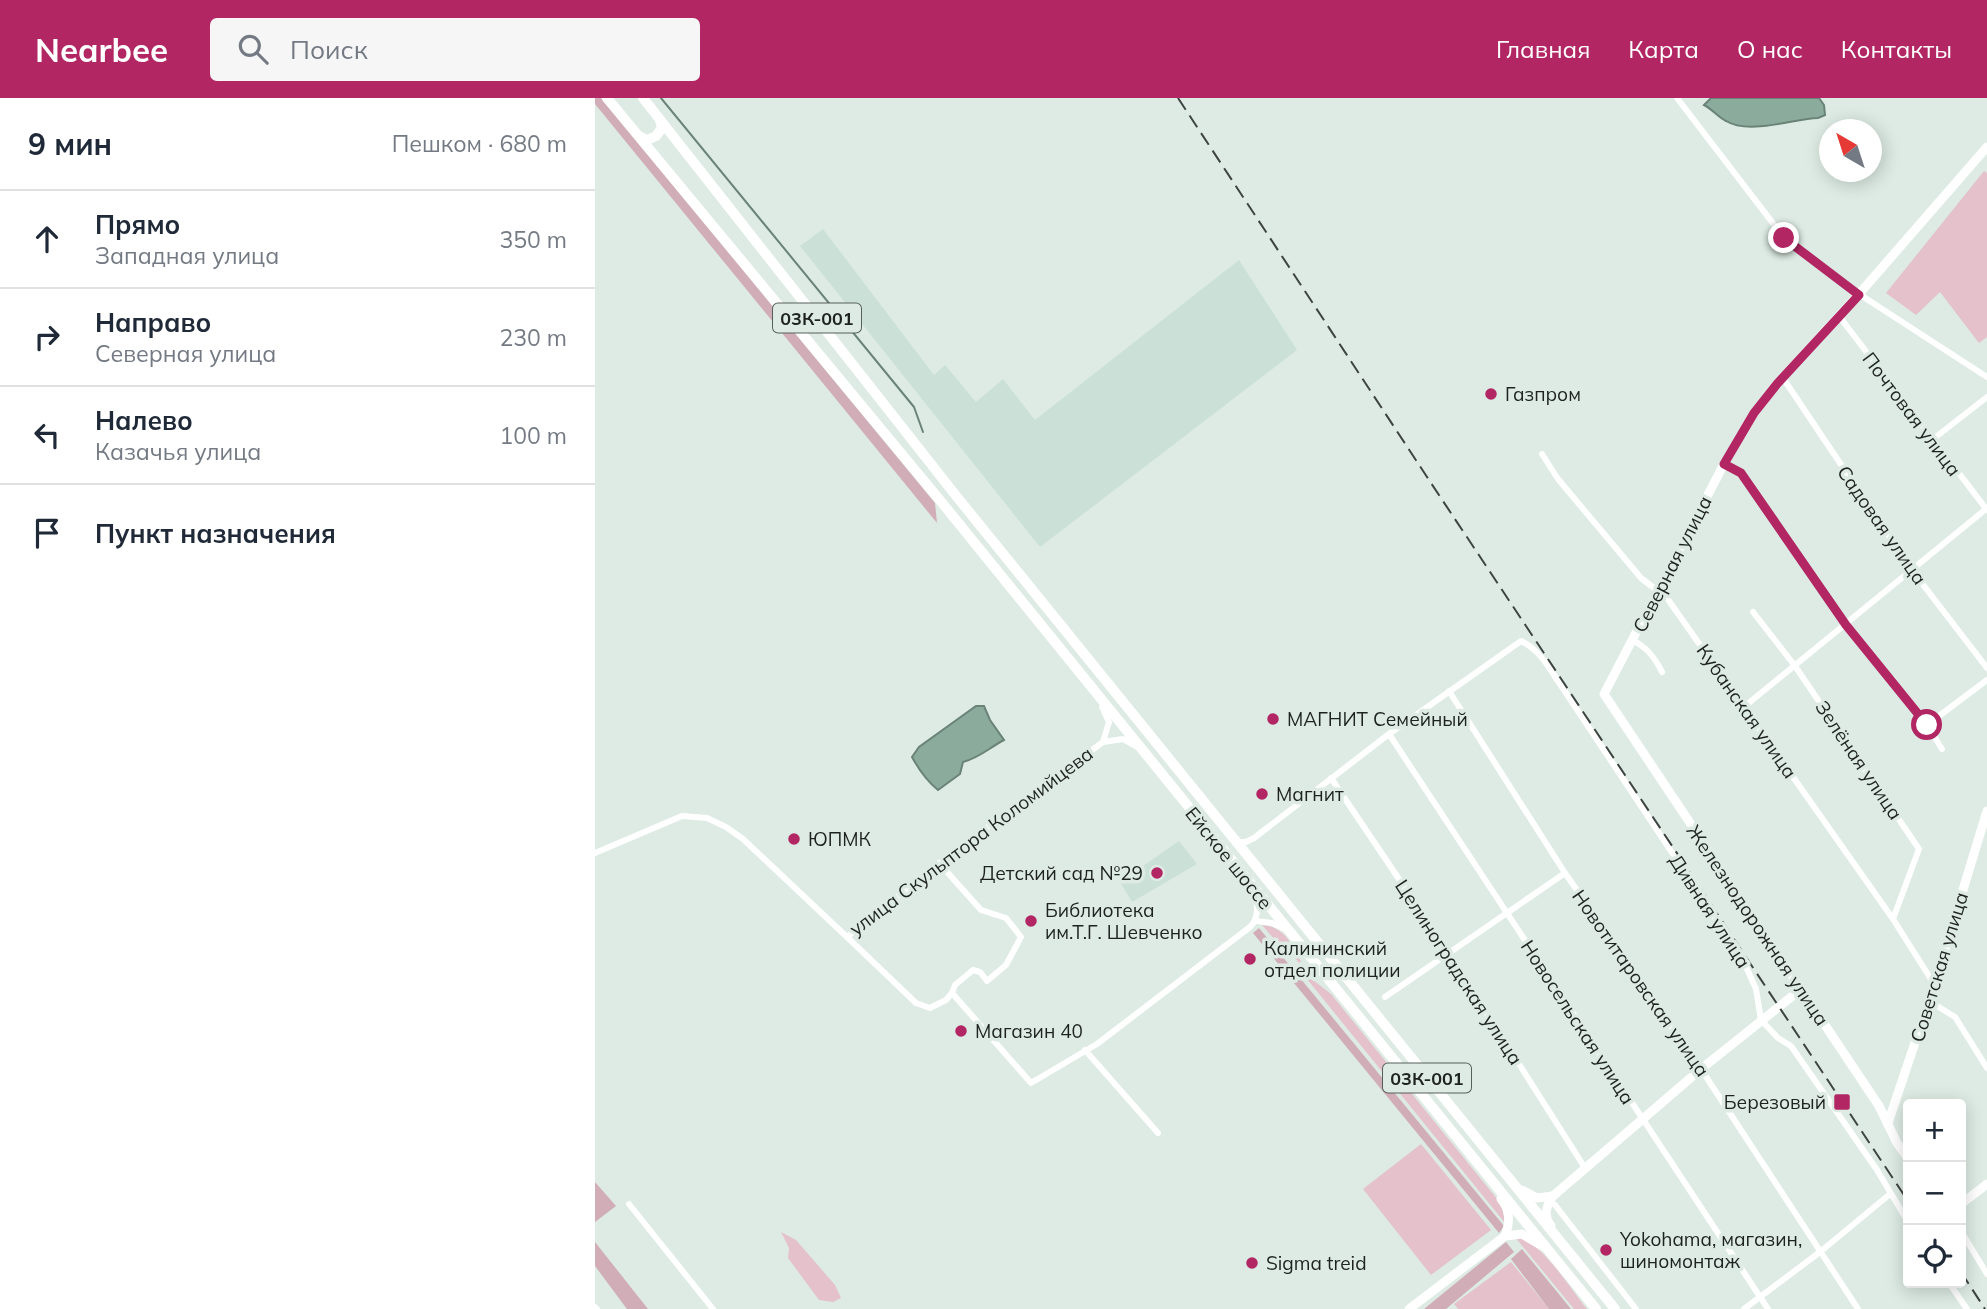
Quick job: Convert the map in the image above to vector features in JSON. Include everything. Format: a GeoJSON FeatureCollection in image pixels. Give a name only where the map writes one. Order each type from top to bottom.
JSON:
{"type":"FeatureCollection","features":[{"type":"Feature","properties":{"kind":"main road","name":"03К-001"},"geometry":{"type":"LineString","coordinates":[[607,98],[655,158]]}},
{"type":"Feature","properties":{"kind":"main road","name":"03К-001"},"geometry":{"type":"LineString","coordinates":[[643,98],[678,140]]}},
{"type":"Feature","properties":{"kind":"main road"},"geometry":{"type":"LineString","coordinates":[[635,134],[647,140],[656,136],[661,128],[658,116]]}},
{"type":"Feature","properties":{"kind":"main road"},"geometry":{"type":"LineString","coordinates":[[655,158],[653,147],[659,139],[670,136],[678,140]]}},
{"type":"Feature","properties":{"kind":"main road","name":"Ейское шоссе"},"geometry":{"type":"LineString","coordinates":[[678,140],[957,497],[1563,1244]]}},
{"type":"Feature","properties":{"kind":"main road","name":"Ейское шоссе"},"geometry":{"type":"LineString","coordinates":[[655,158],[943,504],[1595,1309]]}},
{"type":"Feature","properties":{"kind":"main road","name":"03К-001"},"geometry":{"type":"LineString","coordinates":[[1563,1244],[1615,1309]]}},
{"type":"Feature","properties":{"kind":"street"},"geometry":{"type":"LineString","coordinates":[[1677,98],[1788,243],[1859,295],[1987,377]]}},
{"type":"Feature","properties":{"kind":"street","name":"Северная улица"},"geometry":{"type":"LineString","coordinates":[[1604,694],[1724,464],[1754,413],[1987,148]]}},
{"type":"Feature","properties":{"kind":"street","name":"Почтовая улица"},"geometry":{"type":"LineString","coordinates":[[1839,316],[1987,510]]}},
{"type":"Feature","properties":{"kind":"street","name":"Садовая улица"},"geometry":{"type":"LineString","coordinates":[[1783,378],[1911,569],[1987,667]]}},
{"type":"Feature","properties":{"kind":"street"},"geometry":{"type":"LineString","coordinates":[[1932,440],[1987,397]]}},
{"type":"Feature","properties":{"kind":"street","name":"Кубанская улица"},"geometry":{"type":"LineString","coordinates":[[1542,454],[1558,479],[1641,578],[1667,598],[1893,919],[1934,984]]}},
{"type":"Feature","properties":{"kind":"street"},"geometry":{"type":"LineString","coordinates":[[1724,464],[1741,473],[1846,625],[1927,725],[1942,749]]}},
{"type":"Feature","properties":{"kind":"street"},"geometry":{"type":"LineString","coordinates":[[1745,706],[1987,510]]}},
{"type":"Feature","properties":{"kind":"street","name":"Зелёная улица"},"geometry":{"type":"LineString","coordinates":[[1753,612],[1795,666],[1919,849],[1893,919]]}},
{"type":"Feature","properties":{"kind":"street"},"geometry":{"type":"LineString","coordinates":[[1632,640],[1642,645],[1656,660],[1662,673]]}},
{"type":"Feature","properties":{"kind":"street","name":"Дивная улица"},"geometry":{"type":"LineString","coordinates":[[1449,691],[1521,641],[1537,652],[1742,958],[1756,989],[1761,1020]]}},
{"type":"Feature","properties":{"kind":"street"},"geometry":{"type":"LineString","coordinates":[[1927,725],[1987,680]]}},
{"type":"Feature","properties":{"kind":"street"},"geometry":{"type":"LineString","coordinates":[[1092,689],[1091,693],[1108,716],[1109,722],[1103,741],[1123,739],[1141,749]]}},
{"type":"Feature","properties":{"kind":"street"},"geometry":{"type":"LineString","coordinates":[[1235,841],[1246,842],[1254,838],[1449,691]]}},
{"type":"Feature","properties":{"kind":"street","name":"Новотитаровская улица"},"geometry":{"type":"LineString","coordinates":[[1449,691],[1565,873],[1701,1069],[1858,1309]]}},
{"type":"Feature","properties":{"kind":"street","name":"Железнодорожная улица"},"geometry":{"type":"LineString","coordinates":[[1604,694],[1879,1106],[1903,1149]]}},
{"type":"Feature","properties":{"kind":"street","name":"Новосельская улица"},"geometry":{"type":"LineString","coordinates":[[1389,734],[1768,1309]]}},
{"type":"Feature","properties":{"kind":"street","name":"улица Скульптора Коломийцева"},"geometry":{"type":"LineString","coordinates":[[595,853],[682,816],[707,818],[743,839],[847,937],[939,863],[1103,741]]}},
{"type":"Feature","properties":{"kind":"street","name":"Целиноградская улица"},"geometry":{"type":"LineString","coordinates":[[1331,778],[1448,953],[1585,1168]]}},
{"type":"Feature","properties":{"kind":"street","name":"Советская улица"},"geometry":{"type":"LineString","coordinates":[[1888,1123],[1929,1001],[1987,811]]}},
{"type":"Feature","properties":{"kind":"street"},"geometry":{"type":"LineString","coordinates":[[1250,860],[1250,848],[1254,838]]}},
{"type":"Feature","properties":{"kind":"street"},"geometry":{"type":"LineString","coordinates":[[847,937],[916,1003],[930,1008],[946,1000],[955,985],[973,970],[980,972],[987,981],[1006,965],[1021,937],[1006,918],[981,910],[939,863]]}},
{"type":"Feature","properties":{"kind":"street"},"geometry":{"type":"LineString","coordinates":[[952,993],[1031,1083],[1135,1016],[1255,921],[1255,894],[1237,868]]}},
{"type":"Feature","properties":{"kind":"street"},"geometry":{"type":"LineString","coordinates":[[1385,998],[1565,873]]}},
{"type":"Feature","properties":{"kind":"street"},"geometry":{"type":"LineString","coordinates":[[1255,921],[1272,923],[1288,930]]}},
{"type":"Feature","properties":{"kind":"street"},"geometry":{"type":"LineString","coordinates":[[1563,1244],[1547,1221],[1548,1205],[1585,1168],[1701,1069],[1800,990]]}},
{"type":"Feature","properties":{"kind":"street"},"geometry":{"type":"LineString","coordinates":[[1929,1001],[1955,1017],[1987,1068]]}},
{"type":"Feature","properties":{"kind":"street"},"geometry":{"type":"LineString","coordinates":[[1761,1020],[1778,1038],[1791,1046],[1877,1170],[1903,1214]]}},
{"type":"Feature","properties":{"kind":"street"},"geometry":{"type":"LineString","coordinates":[[1085,1050],[1159,1133]]}},
{"type":"Feature","properties":{"kind":"street"},"geometry":{"type":"LineString","coordinates":[[1488,1177],[1488,1182],[1507,1207],[1509,1222],[1504,1236]]}},
{"type":"Feature","properties":{"kind":"street"},"geometry":{"type":"LineString","coordinates":[[1966,1201],[1987,1184]]}},
{"type":"Feature","properties":{"kind":"street"},"geometry":{"type":"LineString","coordinates":[[1515,1187],[1520,1187],[1529,1196],[1554,1200],[1636,1309]]}},
{"type":"Feature","properties":{"kind":"street"},"geometry":{"type":"LineString","coordinates":[[1744,1309],[1820,1252],[1890,1194]]}},
{"type":"Feature","properties":{"kind":"street"},"geometry":{"type":"LineString","coordinates":[[629,1204],[713,1309]]}},
{"type":"Feature","properties":{"kind":"street"},"geometry":{"type":"LineString","coordinates":[[1409,1309],[1504,1236],[1523,1234],[1545,1247]]}},
{"type":"Feature","properties":{"kind":"street"},"geometry":{"type":"LineString","coordinates":[[1966,1239],[1987,1273]]}},
{"type":"Feature","properties":{"kind":"street"},"geometry":{"type":"LineString","coordinates":[[1952,1288],[1967,1309]]}},
{"type":"Feature","properties":{"kind":"shaded area"},"geometry":{"type":"Polygon","coordinates":[[[595,98],[601,98],[935,503],[937,523],[595,104],[595,98]]]}},
{"type":"Feature","properties":{"kind":"shaded area"},"geometry":{"type":"Polygon","coordinates":[[[1711,98],[1819,98],[1824,105],[1825,115],[1747,127],[1726,121],[1704,105],[1711,98]]]}},
{"type":"Feature","properties":{"kind":"shaded area"},"geometry":{"type":"Polygon","coordinates":[[[1984,171],[1987,173],[1987,337],[1979,343],[1940,292],[1916,315],[1886,293],[1984,171]]]}},
{"type":"Feature","properties":{"kind":"shaded area"},"geometry":{"type":"Polygon","coordinates":[[[823,229],[934,375],[945,365],[976,402],[1003,379],[1035,420],[1239,260],[1297,350],[1040,547],[800,246],[823,229]]]}},
{"type":"Feature","properties":{"kind":"shaded area"},"geometry":{"type":"Polygon","coordinates":[[[976,706],[984,706],[1004,740],[963,762],[960,774],[938,790],[923,775],[912,757],[919,747],[976,706]]]}},
{"type":"Feature","properties":{"kind":"shaded area","name":"Детский сад №29"},"geometry":{"type":"Polygon","coordinates":[[[1179,841],[1197,864],[1132,902],[1120,882],[1179,841]]]}},
{"type":"Feature","properties":{"kind":"shaded area"},"geometry":{"type":"Polygon","coordinates":[[[1262,925],[1281,932],[1301,961],[1299,963],[1283,943],[1280,946],[1262,925]]]}},
{"type":"Feature","properties":{"kind":"shaded area"},"geometry":{"type":"Polygon","coordinates":[[[1259,928],[1504,1226],[1499,1233],[1253,933],[1259,928]]]}},
{"type":"Feature","properties":{"kind":"shaded area"},"geometry":{"type":"Polygon","coordinates":[[[1309,977],[1331,994],[1502,1205],[1505,1223],[1307,979],[1309,977]]]}},
{"type":"Feature","properties":{"kind":"shaded area"},"geometry":{"type":"Polygon","coordinates":[[[1421,1144],[1491,1230],[1431,1275],[1363,1189],[1421,1144]]]}},
{"type":"Feature","properties":{"kind":"shaded area"},"geometry":{"type":"Polygon","coordinates":[[[595,1182],[616,1206],[595,1222],[595,1182]]]}},
{"type":"Feature","properties":{"kind":"shaded area"},"geometry":{"type":"Polygon","coordinates":[[[781,1232],[796,1240],[835,1285],[841,1298],[833,1302],[819,1300],[788,1258],[789,1248],[781,1232]]]}},
{"type":"Feature","properties":{"kind":"shaded area"},"geometry":{"type":"Polygon","coordinates":[[[1515,1237],[1524,1239],[1544,1255],[1587,1309],[1574,1309],[1515,1237]]]}},
{"type":"Feature","properties":{"kind":"shaded area"},"geometry":{"type":"Polygon","coordinates":[[[595,1242],[648,1309],[627,1309],[595,1266],[595,1242]]]}},
{"type":"Feature","properties":{"kind":"shaded area"},"geometry":{"type":"Polygon","coordinates":[[[1506,1242],[1514,1252],[1446,1309],[1424,1309],[1506,1242]]]}},
{"type":"Feature","properties":{"kind":"shaded area"},"geometry":{"type":"Polygon","coordinates":[[[1522,1249],[1571,1309],[1549,1309],[1511,1259],[1522,1249]]]}},
{"type":"Feature","properties":{"kind":"shaded area"},"geometry":{"type":"Polygon","coordinates":[[[1511,1262],[1549,1309],[1458,1309],[1454,1304],[1511,1262]]]}},
{"type":"Feature","properties":{"kind":"waterway"},"geometry":{"type":"LineString","coordinates":[[661,98],[914,407],[923,432]]}},
{"type":"Feature","properties":{"kind":"railway"},"geometry":{"type":"LineString","coordinates":[[1178,98],[1903,1193]]}},
{"type":"Feature","properties":{"kind":"railway"},"geometry":{"type":"LineString","coordinates":[[1966,1280],[1985,1309]]}},
{"type":"Feature","properties":{"kind":"place","name":"Газпром"},"geometry":{"type":"Point","coordinates":[1491,394]}},
{"type":"Feature","properties":{"kind":"place","name":"МАГНИТ Семейный"},"geometry":{"type":"Point","coordinates":[1273,719]}},
{"type":"Feature","properties":{"kind":"place","name":"Магнит"},"geometry":{"type":"Point","coordinates":[1262,794]}},
{"type":"Feature","properties":{"kind":"place","name":"ЮПМК"},"geometry":{"type":"Point","coordinates":[794,839]}},
{"type":"Feature","properties":{"kind":"place","name":"Детский сад №29"},"geometry":{"type":"Point","coordinates":[1157,873]}},
{"type":"Feature","properties":{"kind":"place","name":"Библиотека им.Т.Г. Шевченко"},"geometry":{"type":"Point","coordinates":[1031,921]}},
{"type":"Feature","properties":{"kind":"place","name":"Калининский отдел полиции"},"geometry":{"type":"Point","coordinates":[1250,959]}},
{"type":"Feature","properties":{"kind":"place","name":"Магазин 40"},"geometry":{"type":"Point","coordinates":[961,1031]}},
{"type":"Feature","properties":{"kind":"place","name":"Березовый"},"geometry":{"type":"Point","coordinates":[1842,1102]}},
{"type":"Feature","properties":{"kind":"place","name":"Yokohama, магазин, шиномонтаж"},"geometry":{"type":"Point","coordinates":[1606,1250]}},
{"type":"Feature","properties":{"kind":"place","name":"Sigma treid"},"geometry":{"type":"Point","coordinates":[1252,1263]}},
{"type":"Feature","properties":{"kind":"route"},"geometry":{"type":"LineString","coordinates":[[1784,238],[1859,295],[1777,384],[1754,413],[1724,464],[1741,473],[1846,625],[1927,725]]}}]}
